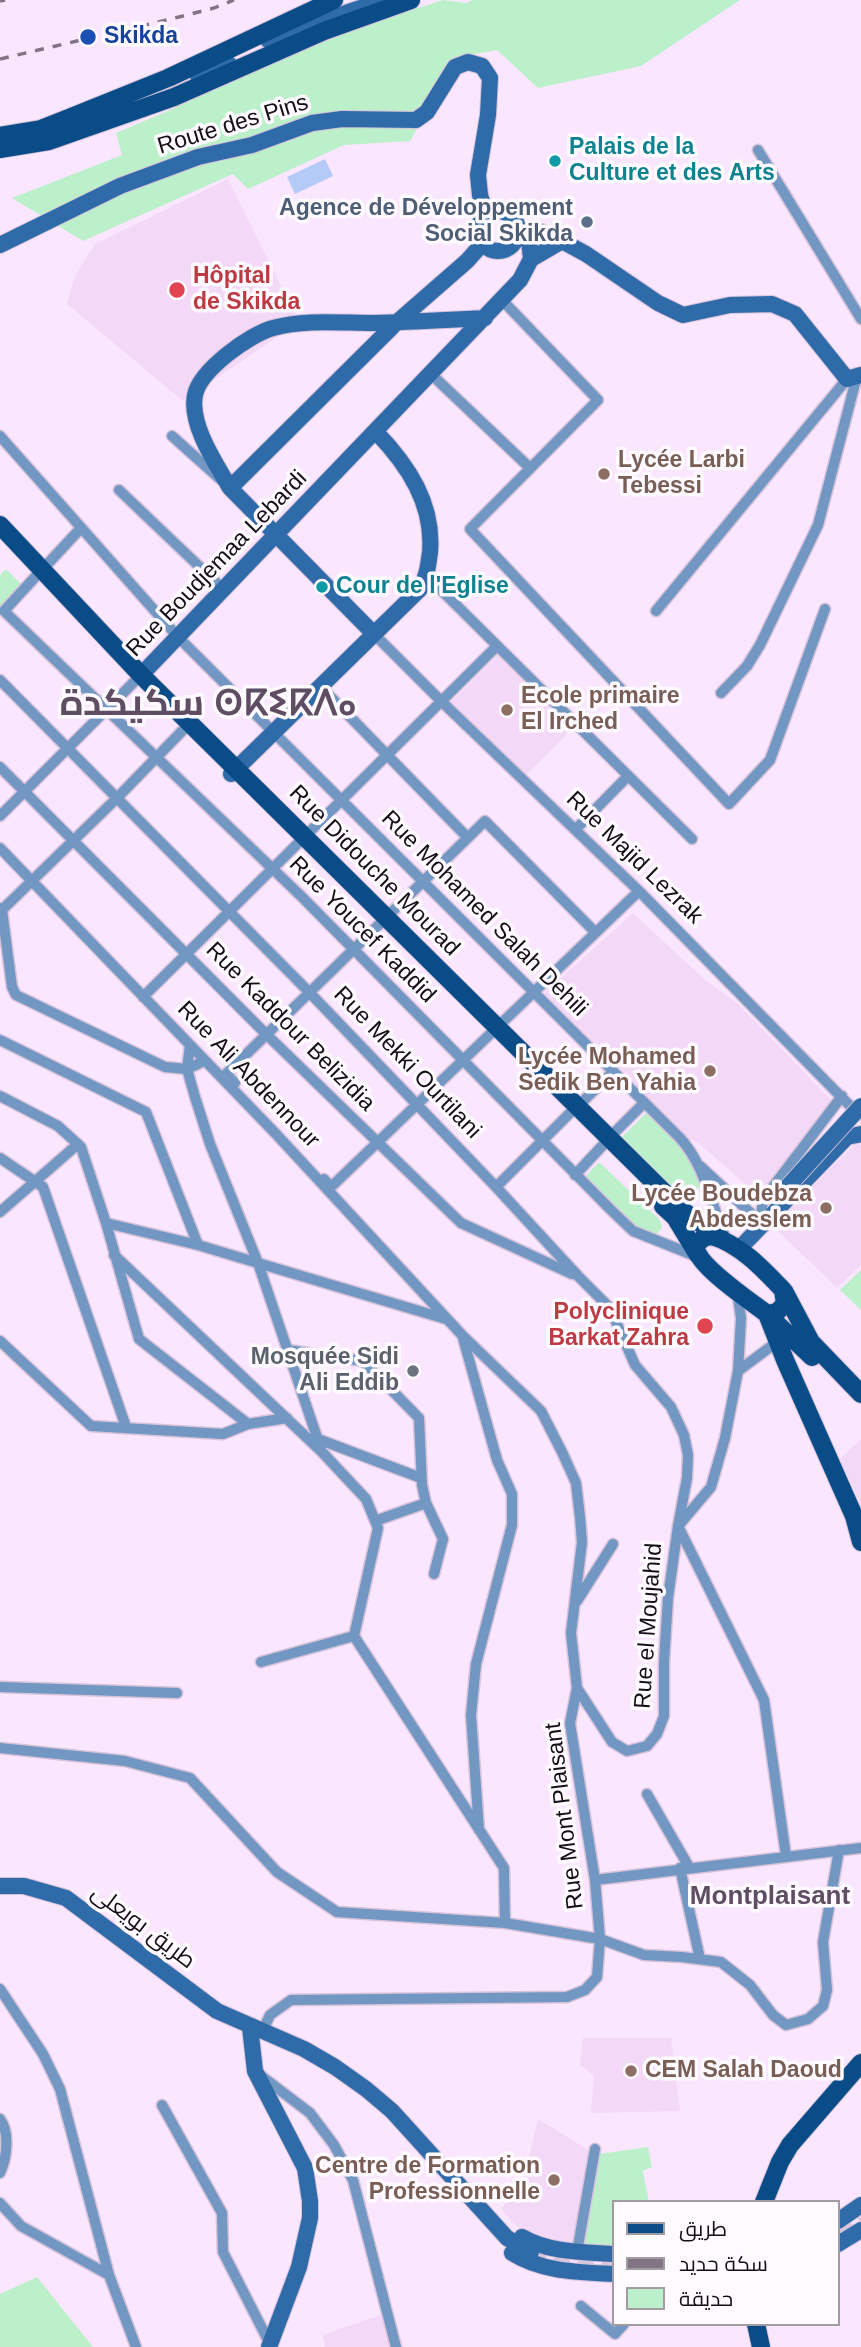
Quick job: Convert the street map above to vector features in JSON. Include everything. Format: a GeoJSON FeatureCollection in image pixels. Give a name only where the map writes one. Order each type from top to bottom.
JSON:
{"type":"FeatureCollection","features":[{"type":"Feature","properties":{"kind":"main road"},"geometry":{"type":"LineString","coordinates":[[0,136],[41,129],[168,78],[334,0]]}},
{"type":"Feature","properties":{"kind":"main road"},"geometry":{"type":"LineString","coordinates":[[358,0],[221,62],[198,76],[348,12],[385,0]]}},
{"type":"Feature","properties":{"kind":"main road"},"geometry":{"type":"LineString","coordinates":[[0,163],[49,141],[174,97],[324,31],[411,0]]}},
{"type":"Feature","properties":{"kind":"main road","name":"Route des Pins"},"geometry":{"type":"LineString","coordinates":[[0,245],[130,182],[198,157],[252,145],[312,122],[342,119],[416,120],[427,112],[455,67],[468,62],[482,66],[490,78],[488,116],[478,175],[486,215]]}},
{"type":"Feature","properties":{"kind":"main road"},"geometry":{"type":"LineString","coordinates":[[192,66],[194,79],[202,85]]}},
{"type":"Feature","properties":{"kind":"main road"},"geometry":{"type":"LineString","coordinates":[[168,78],[176,88],[174,97]]}},
{"type":"Feature","properties":{"kind":"main road"},"geometry":{"type":"LineString","coordinates":[[0,149],[49,141]]}},
{"type":"Feature","properties":{"kind":"main road"},"geometry":{"type":"LineString","coordinates":[[523,230],[505,249],[493,250],[479,238],[479,225],[486,215],[498,211],[504,212],[523,230],[531,259],[562,241]]}},
{"type":"Feature","properties":{"kind":"main road"},"geometry":{"type":"LineString","coordinates":[[523,230],[542,232],[562,241],[586,254],[658,303],[683,315],[730,305],[772,304],[795,314],[855,377]]}},
{"type":"Feature","properties":{"kind":"main road"},"geometry":{"type":"LineString","coordinates":[[230,488],[396,323],[467,261],[483,243]]}},
{"type":"Feature","properties":{"kind":"main road","name":"Rue Boudjemaa Lebardi"},"geometry":{"type":"LineString","coordinates":[[139,678],[502,300],[520,280],[531,259]]}},
{"type":"Feature","properties":{"kind":"main road"},"geometry":{"type":"LineString","coordinates":[[374,634],[230,488],[200,433],[195,395],[206,373],[253,336],[273,328],[295,323],[396,323],[485,318]]}},
{"type":"Feature","properties":{"kind":"main road"},"geometry":{"type":"LineString","coordinates":[[234,772],[419,589],[427,576],[431,528],[426,508],[401,461],[376,432]]}},
{"type":"Feature","properties":{"kind":"main road","name":"Rue Didouche Mourad"},"geometry":{"type":"LineString","coordinates":[[0,525],[39,573]]}},
{"type":"Feature","properties":{"kind":"main road","name":"Rue Didouche Mourad"},"geometry":{"type":"LineString","coordinates":[[0,537],[39,573],[185,728],[234,772]]}},
{"type":"Feature","properties":{"kind":"main road","name":"Rue Didouche Mourad"},"geometry":{"type":"LineString","coordinates":[[139,678],[606,1142],[675,1217],[700,1257],[767,1314]]}},
{"type":"Feature","properties":{"kind":"main road"},"geometry":{"type":"LineString","coordinates":[[730,1244],[756,1211],[780,1195],[861,1106]]}},
{"type":"Feature","properties":{"kind":"main road"},"geometry":{"type":"LineString","coordinates":[[730,1244],[847,1138],[861,1134]]}},
{"type":"Feature","properties":{"kind":"main road","name":"Rue Didouche Mourad"},"geometry":{"type":"LineString","coordinates":[[606,1142],[682,1210],[730,1244],[784,1297],[811,1342],[861,1394]]}},
{"type":"Feature","properties":{"kind":"main road"},"geometry":{"type":"LineString","coordinates":[[700,1257],[696,1248],[700,1239],[712,1237],[730,1244]]}},
{"type":"Feature","properties":{"kind":"main road"},"geometry":{"type":"LineString","coordinates":[[784,1297],[777,1312],[767,1314],[784,1340],[854,1516],[861,1542]]}},
{"type":"Feature","properties":{"kind":"main road"},"geometry":{"type":"LineString","coordinates":[[784,1297],[784,1340]]}},
{"type":"Feature","properties":{"kind":"main road"},"geometry":{"type":"LineString","coordinates":[[784,1340],[861,1404]]}},
{"type":"Feature","properties":{"kind":"main road","name":"طريق بويعلى"},"geometry":{"type":"LineString","coordinates":[[0,1886],[24,1886],[66,1898],[217,2011],[304,2049],[366,2089],[392,2112],[492,2223]]}},
{"type":"Feature","properties":{"kind":"main road"},"geometry":{"type":"LineString","coordinates":[[256,2029],[255,2071],[305,2168],[310,2201],[310,2218],[299,2267],[269,2346]]}},
{"type":"Feature","properties":{"kind":"main road"},"geometry":{"type":"LineString","coordinates":[[764,2200],[790,2145],[861,2063]]}},
{"type":"Feature","properties":{"kind":"main road"},"geometry":{"type":"LineString","coordinates":[[840,2220],[861,2205]]}},
{"type":"Feature","properties":{"kind":"main road"},"geometry":{"type":"LineString","coordinates":[[492,2223],[504,2226],[533,2243],[578,2252],[612,2253]]}},
{"type":"Feature","properties":{"kind":"main road"},"geometry":{"type":"LineString","coordinates":[[492,2223],[513,2243],[531,2252]]}},
{"type":"Feature","properties":{"kind":"main road"},"geometry":{"type":"LineString","coordinates":[[492,2223],[495,2237],[504,2248],[533,2264],[612,2274]]}},
{"type":"Feature","properties":{"kind":"main road"},"geometry":{"type":"LineString","coordinates":[[840,2243],[861,2230]]}},
{"type":"Feature","properties":{"kind":"main road"},"geometry":{"type":"LineString","coordinates":[[756,2326],[761,2347]]}},
{"type":"Feature","properties":{"kind":"street"},"geometry":{"type":"LineString","coordinates":[[758,150],[861,319]]}},
{"type":"Feature","properties":{"kind":"street"},"geometry":{"type":"LineString","coordinates":[[502,300],[597,400],[470,529],[729,804],[770,760],[825,609]]}},
{"type":"Feature","properties":{"kind":"street"},"geometry":{"type":"LineString","coordinates":[[431,374],[530,468]]}},
{"type":"Feature","properties":{"kind":"street"},"geometry":{"type":"LineString","coordinates":[[656,611],[855,377]]}},
{"type":"Feature","properties":{"kind":"street"},"geometry":{"type":"LineString","coordinates":[[721,693],[754,656],[818,525],[855,377]]}},
{"type":"Feature","properties":{"kind":"street","name":"Rue Mohamed Salah Dehili"},"geometry":{"type":"LineString","coordinates":[[0,436],[178,638],[692,1151],[713,1211],[730,1244]]}},
{"type":"Feature","properties":{"kind":"street"},"geometry":{"type":"LineString","coordinates":[[172,436],[230,488]]}},
{"type":"Feature","properties":{"kind":"street"},"geometry":{"type":"LineString","coordinates":[[119,490],[224,590]]}},
{"type":"Feature","properties":{"kind":"street"},"geometry":{"type":"LineString","coordinates":[[39,573],[81,528]]}},
{"type":"Feature","properties":{"kind":"street","name":"Rue Youcef Kaddid"},"geometry":{"type":"LineString","coordinates":[[39,573],[4,611],[273,868],[461,1061],[634,1231],[700,1257]]}},
{"type":"Feature","properties":{"kind":"street"},"geometry":{"type":"LineString","coordinates":[[427,576],[692,839]]}},
{"type":"Feature","properties":{"kind":"street","name":"Rue Majid Lezrak"},"geometry":{"type":"LineString","coordinates":[[374,634],[639,891],[861,1117]]}},
{"type":"Feature","properties":{"kind":"street"},"geometry":{"type":"LineString","coordinates":[[143,997],[497,646]]}},
{"type":"Feature","properties":{"kind":"street","name":"Rue Boudjemaa Lebardi"},"geometry":{"type":"LineString","coordinates":[[0,816],[139,678]]}},
{"type":"Feature","properties":{"kind":"street","name":"Rue Mekki Ourtilani"},"geometry":{"type":"LineString","coordinates":[[0,680],[309,992],[610,1308],[635,1365],[671,1407],[678,1420],[688,1455],[687,1478],[678,1526]]}},
{"type":"Feature","properties":{"kind":"street"},"geometry":{"type":"LineString","coordinates":[[320,686],[467,837]]}},
{"type":"Feature","properties":{"kind":"street"},"geometry":{"type":"LineString","coordinates":[[185,728],[74,841],[1,909],[12,988],[16,995],[165,1067],[187,1069],[204,1060]]}},
{"type":"Feature","properties":{"kind":"street","name":"Rue Kaddour Belizidia"},"geometry":{"type":"LineString","coordinates":[[0,767],[266,1034],[461,1223],[578,1276]]}},
{"type":"Feature","properties":{"kind":"street"},"geometry":{"type":"LineString","coordinates":[[576,829],[628,776]]}},
{"type":"Feature","properties":{"kind":"street"},"geometry":{"type":"LineString","coordinates":[[276,1135],[276,1126],[226,1074],[485,821],[595,932]]}},
{"type":"Feature","properties":{"kind":"street","name":"Rue Ali Abdennour"},"geometry":{"type":"LineString","coordinates":[[0,848],[285,1144],[462,1335]]}},
{"type":"Feature","properties":{"kind":"street"},"geometry":{"type":"LineString","coordinates":[[285,1144],[293,1144],[331,1187],[639,891]]}},
{"type":"Feature","properties":{"kind":"street"},"geometry":{"type":"LineString","coordinates":[[0,1040],[146,1112],[198,1245]]}},
{"type":"Feature","properties":{"kind":"street"},"geometry":{"type":"LineString","coordinates":[[190,1045],[187,1069],[210,1144],[258,1263],[322,1451]]}},
{"type":"Feature","properties":{"kind":"street"},"geometry":{"type":"LineString","coordinates":[[496,1187],[613,1072]]}},
{"type":"Feature","properties":{"kind":"street"},"geometry":{"type":"LineString","coordinates":[[0,1096],[58,1126],[81,1147],[139,1339],[248,1424]]}},
{"type":"Feature","properties":{"kind":"street"},"geometry":{"type":"LineString","coordinates":[[699,1166],[756,1211],[842,1096]]}},
{"type":"Feature","properties":{"kind":"street"},"geometry":{"type":"LineString","coordinates":[[575,1175],[645,1103]]}},
{"type":"Feature","properties":{"kind":"street"},"geometry":{"type":"LineString","coordinates":[[0,1212],[78,1144]]}},
{"type":"Feature","properties":{"kind":"street"},"geometry":{"type":"LineString","coordinates":[[0,1158],[43,1187],[126,1427]]}},
{"type":"Feature","properties":{"kind":"street"},"geometry":{"type":"LineString","coordinates":[[106,1223],[198,1245],[448,1320]]}},
{"type":"Feature","properties":{"kind":"street"},"geometry":{"type":"LineString","coordinates":[[114,1255],[322,1451],[366,1499],[378,1528],[354,1636],[504,1868],[505,1923]]}},
{"type":"Feature","properties":{"kind":"street","name":"Rue el Moujahid"},"geometry":{"type":"LineString","coordinates":[[577,1688],[612,1742],[627,1751],[647,1746],[657,1734],[664,1716],[668,1598],[678,1526],[711,1487],[724,1438],[738,1371],[741,1318],[737,1291]]}},
{"type":"Feature","properties":{"kind":"street"},"geometry":{"type":"LineString","coordinates":[[462,1335],[497,1460],[512,1494],[512,1525],[479,1652],[471,1715],[479,1830]]}},
{"type":"Feature","properties":{"kind":"street","name":"Rue Mont Plaisant"},"geometry":{"type":"LineString","coordinates":[[256,2029],[291,2000],[567,1997],[585,1990],[597,1977],[600,1938],[595,1880],[570,1723],[577,1688],[571,1633],[582,1542],[576,1483],[541,1411],[462,1335]]}},
{"type":"Feature","properties":{"kind":"street"},"geometry":{"type":"LineString","coordinates":[[738,1371],[784,1340]]}},
{"type":"Feature","properties":{"kind":"street"},"geometry":{"type":"LineString","coordinates":[[0,1341],[91,1426],[223,1434],[248,1424],[287,1418]]}},
{"type":"Feature","properties":{"kind":"street"},"geometry":{"type":"LineString","coordinates":[[288,1350],[363,1361],[419,1418],[421,1478],[426,1503],[443,1539],[434,1574]]}},
{"type":"Feature","properties":{"kind":"street"},"geometry":{"type":"LineString","coordinates":[[318,1440],[421,1478]]}},
{"type":"Feature","properties":{"kind":"street"},"geometry":{"type":"LineString","coordinates":[[375,1521],[426,1503]]}},
{"type":"Feature","properties":{"kind":"street"},"geometry":{"type":"LineString","coordinates":[[678,1526],[764,1700],[786,1856]]}},
{"type":"Feature","properties":{"kind":"street"},"geometry":{"type":"LineString","coordinates":[[574,1605],[613,1545]]}},
{"type":"Feature","properties":{"kind":"street"},"geometry":{"type":"LineString","coordinates":[[261,1662],[354,1636]]}},
{"type":"Feature","properties":{"kind":"street"},"geometry":{"type":"LineString","coordinates":[[0,1687],[177,1693]]}},
{"type":"Feature","properties":{"kind":"street"},"geometry":{"type":"LineString","coordinates":[[0,1748],[125,1761],[190,1777],[276,1872],[337,1912],[505,1923],[600,1938],[644,1955],[721,1962],[750,1985],[773,2015],[786,2025],[808,2019],[823,2006],[827,1990],[823,1942],[839,1850]]}},
{"type":"Feature","properties":{"kind":"street"},"geometry":{"type":"LineString","coordinates":[[647,1794],[684,1868],[700,1959]]}},
{"type":"Feature","properties":{"kind":"street"},"geometry":{"type":"LineString","coordinates":[[595,1880],[861,1848]]}},
{"type":"Feature","properties":{"kind":"street"},"geometry":{"type":"LineString","coordinates":[[0,1989],[43,2054],[60,2089],[109,2276],[136,2347]]}},
{"type":"Feature","properties":{"kind":"street"},"geometry":{"type":"LineString","coordinates":[[255,2071],[310,2113],[334,2145],[353,2180],[396,2347]]}},
{"type":"Feature","properties":{"kind":"street"},"geometry":{"type":"LineString","coordinates":[[162,2105],[222,2213],[223,2252],[269,2346]]}},
{"type":"Feature","properties":{"kind":"street"},"geometry":{"type":"LineString","coordinates":[[0,2119],[4,2125],[6,2154],[0,2173]]}},
{"type":"Feature","properties":{"kind":"street"},"geometry":{"type":"LineString","coordinates":[[578,2252],[595,2149]]}},
{"type":"Feature","properties":{"kind":"street"},"geometry":{"type":"LineString","coordinates":[[0,2203],[21,2226],[109,2276]]}},
{"type":"Feature","properties":{"kind":"street"},"geometry":{"type":"LineString","coordinates":[[581,2306],[615,2334],[622,2326]]}},
{"type":"Feature","properties":{"kind":"shaded area","name":"Hôpital de Skikda"},"geometry":{"type":"Polygon","coordinates":[[[228,179],[299,322],[183,401],[67,304],[75,276],[95,244],[228,179]]]}},
{"type":"Feature","properties":{"kind":"shaded area","name":"Ecole primaire El Irched"},"geometry":{"type":"Polygon","coordinates":[[[499,654],[574,727],[525,776],[450,703],[499,654]]]}},
{"type":"Feature","properties":{"kind":"shaded area","name":"Lycée Mohamed Sedik Ben Yahia"},"geometry":{"type":"Polygon","coordinates":[[[633,913],[703,978],[738,1004],[833,1102],[758,1195],[698,1143],[685,1137],[541,996],[633,913]]]}},
{"type":"Feature","properties":{"kind":"shaded area","name":"Lycée Boudebza Abdesslem"},"geometry":{"type":"Polygon","coordinates":[[[856,1143],[861,1145],[861,1265],[837,1288],[773,1226],[856,1143]]]}},
{"type":"Feature","properties":{"kind":"shaded area"},"geometry":{"type":"Polygon","coordinates":[[[861,1441],[861,1505],[840,1459],[861,1441]]]}},
{"type":"Feature","properties":{"kind":"shaded area","name":"CEM Salah Daoud"},"geometry":{"type":"Polygon","coordinates":[[[583,2038],[671,2038],[680,2111],[591,2113],[594,2076],[580,2065],[583,2038]]]}},
{"type":"Feature","properties":{"kind":"shaded area","name":"Centre de Formation Professionnelle"},"geometry":{"type":"Polygon","coordinates":[[[538,2119],[590,2151],[573,2247],[529,2235],[512,2222],[501,2208],[522,2187],[538,2119]]]}},
{"type":"Feature","properties":{"kind":"shaded area"},"geometry":{"type":"Polygon","coordinates":[[[381,2315],[391,2347],[325,2347],[322,2335],[381,2315]]]}},
{"type":"Feature","properties":{"kind":"green space"},"geometry":{"type":"Polygon","coordinates":[[[443,0],[467,3],[472,0],[740,0],[641,66],[538,88],[497,50],[459,57],[410,141],[344,145],[248,189],[233,174],[83,241],[12,198],[122,155],[116,133],[319,40],[443,0]]]}},
{"type":"Feature","properties":{"kind":"green space"},"geometry":{"type":"Polygon","coordinates":[[[6,569],[21,584],[0,607],[0,575],[6,569]]]}},
{"type":"Feature","properties":{"kind":"green space"},"geometry":{"type":"Polygon","coordinates":[[[648,1111],[688,1152],[700,1187],[686,1200],[621,1138],[648,1111]]]}},
{"type":"Feature","properties":{"kind":"green space"},"geometry":{"type":"Polygon","coordinates":[[[599,1162],[660,1220],[662,1228],[655,1236],[636,1229],[584,1178],[599,1162]]]}},
{"type":"Feature","properties":{"kind":"green space"},"geometry":{"type":"Polygon","coordinates":[[[861,1270],[861,1310],[840,1290],[861,1270]]]}},
{"type":"Feature","properties":{"kind":"green space"},"geometry":{"type":"Polygon","coordinates":[[[648,2147],[652,2167],[643,2171],[649,2200],[612,2200],[612,2248],[584,2247],[599,2154],[648,2147]]]}},
{"type":"Feature","properties":{"kind":"green space"},"geometry":{"type":"Polygon","coordinates":[[[37,2277],[93,2347],[0,2347],[0,2294],[37,2277]]]}},
{"type":"Feature","properties":{"kind":"water"},"geometry":{"type":"Polygon","coordinates":[[[325,159],[333,176],[295,194],[287,177],[325,159]]]}},
{"type":"Feature","properties":{"kind":"tunnel"},"geometry":{"type":"LineString","coordinates":[[119,108],[198,76]]}},
{"type":"Feature","properties":{"kind":"tunnel"},"geometry":{"type":"LineString","coordinates":[[840,2231],[861,2218]]}},
{"type":"Feature","properties":{"kind":"tunnel"},"geometry":{"type":"LineString","coordinates":[[531,2252],[563,2260],[612,2264]]}},
{"type":"Feature","properties":{"kind":"railway"},"geometry":{"type":"LineString","coordinates":[[0,1],[5,0]]}},
{"type":"Feature","properties":{"kind":"railway"},"geometry":{"type":"LineString","coordinates":[[0,59],[171,19],[234,0]]}},
{"type":"Feature","properties":{"kind":"place","name":"Skikda"},"geometry":{"type":"Point","coordinates":[88,37]}},
{"type":"Feature","properties":{"kind":"place","name":"Palais de la Culture et des Arts"},"geometry":{"type":"Point","coordinates":[555,161]}},
{"type":"Feature","properties":{"kind":"place","name":"Agence de Développement Social Skikda"},"geometry":{"type":"Point","coordinates":[587,222]}},
{"type":"Feature","properties":{"kind":"place","name":"Hôpital de Skikda"},"geometry":{"type":"Point","coordinates":[177,290]}},
{"type":"Feature","properties":{"kind":"place","name":"Lycée Larbi Tebessi"},"geometry":{"type":"Point","coordinates":[604,474]}},
{"type":"Feature","properties":{"kind":"place","name":"Cour de l'Eglise"},"geometry":{"type":"Point","coordinates":[322,587]}},
{"type":"Feature","properties":{"kind":"place","name":"Ecole primaire El Irched"},"geometry":{"type":"Point","coordinates":[507,710]}},
{"type":"Feature","properties":{"kind":"place","name":"Lycée Mohamed Sedik Ben Yahia"},"geometry":{"type":"Point","coordinates":[710,1071]}},
{"type":"Feature","properties":{"kind":"place","name":"Lycée Boudebza Abdesslem"},"geometry":{"type":"Point","coordinates":[826,1208]}},
{"type":"Feature","properties":{"kind":"place","name":"Polyclinique Barkat Zahra"},"geometry":{"type":"Point","coordinates":[705,1326]}},
{"type":"Feature","properties":{"kind":"place","name":"Mosquée Sidi Ali Eddib"},"geometry":{"type":"Point","coordinates":[413,1371]}},
{"type":"Feature","properties":{"kind":"place","name":"CEM Salah Daoud"},"geometry":{"type":"Point","coordinates":[631,2071]}},
{"type":"Feature","properties":{"kind":"place","name":"Centre de Formation Professionnelle"},"geometry":{"type":"Point","coordinates":[554,2180]}},
{"type":"Feature","properties":{"kind":"district","name":"سكيكدة ⵙⴽⵉⴽⴷⴰ"},"geometry":{"type":"Point","coordinates":[208,705]}},
{"type":"Feature","properties":{"kind":"district","name":"Montplaisant"},"geometry":{"type":"Point","coordinates":[770,1897]}}]}
